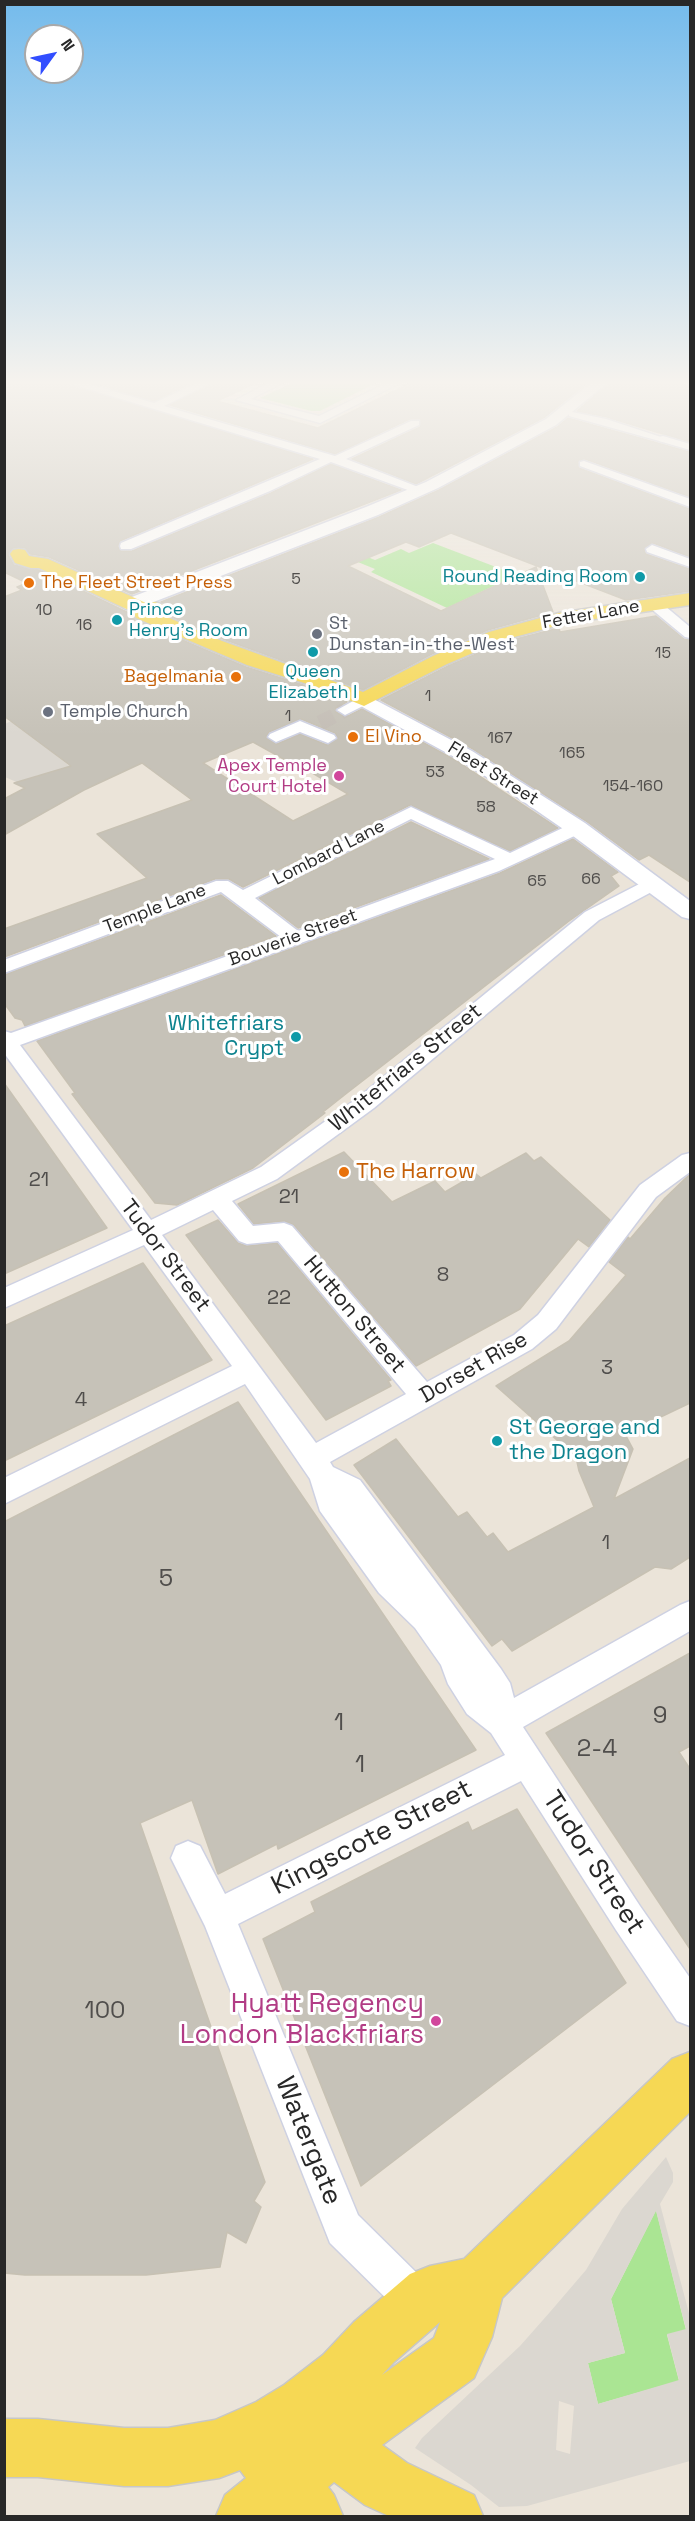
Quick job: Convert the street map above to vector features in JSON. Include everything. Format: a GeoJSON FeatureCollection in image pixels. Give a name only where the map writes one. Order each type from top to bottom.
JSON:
{"type":"FeatureCollection","features":[{"type":"Feature","properties":{"kind":"main road"},"geometry":{"type":"LineString","coordinates":[[137,606],[396,501]]}},
{"type":"Feature","properties":{"kind":"main road","name":"Fleet Street"},"geometry":{"type":"LineString","coordinates":[[12,552],[20,558],[42,563],[137,606],[154,608],[270,658],[278,667],[364,700]]}},
{"type":"Feature","properties":{"kind":"main road","name":"Fetter Lane"},"geometry":{"type":"LineString","coordinates":[[364,700],[440,660],[496,636],[566,617],[690,599]]}},
{"type":"Feature","properties":{"kind":"main road"},"geometry":{"type":"LineString","coordinates":[[225,2444],[281,2506],[343,2375],[418,2302],[430,2294],[478,2283],[690,2077]]}},
{"type":"Feature","properties":{"kind":"main road"},"geometry":{"type":"LineString","coordinates":[[4,2448],[38,2448],[124,2457],[168,2457],[319,2425],[454,2358],[464,2337],[478,2283]]}},
{"type":"Feature","properties":{"kind":"main road"},"geometry":{"type":"LineString","coordinates":[[319,2425],[386,2484],[453,2517]]}},
{"type":"Feature","properties":{"kind":"street"},"geometry":{"type":"LineString","coordinates":[[126,546],[235,501]]}},
{"type":"Feature","properties":{"kind":"street"},"geometry":{"type":"LineString","coordinates":[[652,549],[690,563]]}},
{"type":"Feature","properties":{"kind":"street"},"geometry":{"type":"LineString","coordinates":[[654,604],[690,634]]}},
{"type":"Feature","properties":{"kind":"street"},"geometry":{"type":"LineString","coordinates":[[345,710],[364,700]]}},
{"type":"Feature","properties":{"kind":"street","name":"Fleet Street"},"geometry":{"type":"LineString","coordinates":[[364,700],[472,759],[577,828],[690,912]]}},
{"type":"Feature","properties":{"kind":"street"},"geometry":{"type":"LineString","coordinates":[[276,737],[300,726],[315,726],[328,738]]}},
{"type":"Feature","properties":{"kind":"street","name":"Lombard Lane"},"geometry":{"type":"LineString","coordinates":[[242,897],[411,812],[509,859]]}},
{"type":"Feature","properties":{"kind":"street","name":"Bouverie Street"},"geometry":{"type":"LineString","coordinates":[[5,1041],[362,914],[509,859],[577,828]]}},
{"type":"Feature","properties":{"kind":"street","name":"Whitefriars Street"},"geometry":{"type":"LineString","coordinates":[[4,1299],[136,1239],[269,1173],[339,1124],[592,916],[653,884]]}},
{"type":"Feature","properties":{"kind":"street","name":"Temple Lane"},"geometry":{"type":"LineString","coordinates":[[4,967],[217,885],[227,886],[294,937]]}},
{"type":"Feature","properties":{"kind":"street","name":"Tudor Street"},"geometry":{"type":"LineString","coordinates":[[5,1041],[249,1370],[317,1467],[330,1502],[389,1582],[425,1618],[453,1657],[459,1674],[478,1703],[500,1720],[628,1918],[690,2008]]}},
{"type":"Feature","properties":{"kind":"street","name":"Dorset Rise"},"geometry":{"type":"LineString","coordinates":[[317,1467],[424,1397],[523,1342],[547,1322],[651,1186],[686,1164]]}},
{"type":"Feature","properties":{"kind":"street","name":"Hutton Street"},"geometry":{"type":"LineString","coordinates":[[216,1198],[247,1235],[284,1232],[424,1397]]}},
{"type":"Feature","properties":{"kind":"street"},"geometry":{"type":"LineString","coordinates":[[4,1492],[249,1370]]}},
{"type":"Feature","properties":{"kind":"street"},"geometry":{"type":"LineString","coordinates":[[500,1720],[690,1615]]}},
{"type":"Feature","properties":{"kind":"street","name":"Kingscote Street"},"geometry":{"type":"LineString","coordinates":[[218,1916],[527,1761]]}},
{"type":"Feature","properties":{"kind":"street","name":"Watergate"},"geometry":{"type":"LineString","coordinates":[[188,1858],[218,1916],[344,2229],[418,2302]]}},
{"type":"Feature","properties":{"kind":"green space"},"geometry":{"type":"Polygon","coordinates":[[[322,539],[375,560],[401,549],[409,553],[433,543],[517,575],[447,608],[371,572],[375,569],[311,543],[322,539]]]}},
{"type":"Feature","properties":{"kind":"green space"},"geometry":{"type":"Polygon","coordinates":[[[656,2210],[686,2330],[667,2335],[679,2381],[598,2404],[588,2363],[625,2353],[611,2299],[656,2210]]]}},
{"type":"Feature","properties":{"kind":"shaded area"},"geometry":{"type":"Polygon","coordinates":[[[11,721],[72,768],[48,781],[38,775],[21,784],[5,777],[5,724],[11,721]]]}},
{"type":"Feature","properties":{"kind":"shaded area"},"geometry":{"type":"Polygon","coordinates":[[[666,2157],[673,2173],[673,2182],[660,2204],[690,2317],[690,2461],[527,2506],[499,2507],[471,2485],[415,2448],[422,2438],[520,2346],[550,2312],[586,2270],[622,2209],[666,2157]],[[656,2211],[611,2299],[625,2353],[588,2363],[598,2404],[679,2380],[667,2334],[686,2329],[656,2211]],[[559,2401],[556,2450],[570,2454],[574,2406],[559,2401]]]}},
{"type":"Feature","properties":{"kind":"building"},"geometry":{"type":"Polygon","coordinates":[[[4,501],[215,501],[120,541],[118,547],[121,551],[132,551],[253,501],[373,501],[132,594],[49,557],[30,554],[25,548],[13,548],[8,555],[14,565],[39,570],[131,614],[135,620],[246,667],[316,689],[347,702],[336,708],[336,712],[346,717],[362,709],[457,761],[558,828],[510,851],[410,805],[243,887],[229,879],[215,879],[4,957],[4,929],[147,878],[97,834],[192,800],[142,763],[84,790],[4,835],[4,799],[25,788],[14,783],[71,766],[4,716],[4,597],[22,590],[17,587],[27,583],[4,572],[4,501]],[[301,719],[269,732],[266,737],[277,744],[300,734],[327,745],[338,738],[335,733],[301,719]],[[253,742],[203,763],[293,821],[348,794],[292,761],[289,762],[253,742]]]}},
{"type":"Feature","properties":{"kind":"building"},"geometry":{"type":"Polygon","coordinates":[[[415,501],[667,501],[690,509],[690,557],[653,543],[644,550],[646,554],[690,569],[690,591],[626,600],[451,533],[419,547],[406,542],[348,566],[441,611],[536,567],[553,612],[488,630],[432,654],[363,690],[223,639],[172,617],[176,611],[172,606],[161,602],[415,501]]]}},
{"type":"Feature","properties":{"kind":"building"},"geometry":{"type":"Polygon","coordinates":[[[656,616],[684,639],[690,640],[690,882],[649,855],[639,860],[586,821],[473,749],[381,700],[448,666],[504,642],[559,628],[560,632],[656,616]]]}},
{"type":"Feature","properties":{"kind":"building"},"geometry":{"type":"Polygon","coordinates":[[[411,822],[489,859],[298,928],[259,898],[411,822]]]}},
{"type":"Feature","properties":{"kind":"building"},"geometry":{"type":"Polygon","coordinates":[[[573,839],[618,872],[611,876],[619,886],[569,921],[253,1168],[177,1205],[155,1203],[72,1094],[75,1093],[37,1041],[500,873],[573,839]]]}},
{"type":"Feature","properties":{"kind":"building"},"geometry":{"type":"Polygon","coordinates":[[[221,895],[276,936],[25,1026],[22,1020],[15,1018],[4,1003],[4,975],[221,895]]]}},
{"type":"Feature","properties":{"kind":"building"},"geometry":{"type":"Polygon","coordinates":[[[4,1083],[107,1228],[4,1274],[4,1083]]]}},
{"type":"Feature","properties":{"kind":"building"},"geometry":{"type":"Polygon","coordinates":[[[344,1152],[392,1202],[435,1181],[445,1192],[476,1174],[481,1178],[526,1153],[534,1161],[541,1157],[610,1220],[589,1247],[578,1239],[520,1309],[416,1366],[294,1225],[284,1221],[254,1224],[238,1204],[344,1152]]]}},
{"type":"Feature","properties":{"kind":"building"},"geometry":{"type":"Polygon","coordinates":[[[690,1174],[690,1403],[625,1434],[633,1449],[614,1499],[690,1458],[690,1557],[671,1569],[655,1567],[512,1651],[502,1639],[492,1646],[354,1465],[396,1439],[458,1517],[467,1512],[487,1537],[493,1533],[508,1552],[594,1507],[579,1471],[576,1457],[496,1386],[569,1341],[626,1275],[609,1262],[628,1237],[630,1239],[665,1198],[690,1174]]]}},
{"type":"Feature","properties":{"kind":"building"},"geometry":{"type":"Polygon","coordinates":[[[218,1220],[238,1243],[247,1246],[277,1243],[391,1380],[388,1381],[391,1386],[326,1420],[186,1235],[218,1220]]]}},
{"type":"Feature","properties":{"kind":"building"},"geometry":{"type":"Polygon","coordinates":[[[143,1263],[212,1360],[4,1461],[4,1326],[143,1263]]]}},
{"type":"Feature","properties":{"kind":"building"},"geometry":{"type":"Polygon","coordinates":[[[238,1402],[476,1750],[278,1849],[277,1844],[218,1874],[192,1800],[140,1823],[265,2182],[254,2201],[261,2207],[246,2243],[227,2232],[220,2267],[146,2275],[4,2273],[4,1522],[238,1402]]]}},
{"type":"Feature","properties":{"kind":"building"},"geometry":{"type":"Polygon","coordinates":[[[690,1653],[690,1746],[679,1752],[690,1769],[690,1949],[546,1733],[690,1653]]]}},
{"type":"Feature","properties":{"kind":"building","name":"Hyatt Regency London Blackfriars"},"geometry":{"type":"Polygon","coordinates":[[[517,1809],[626,1983],[361,2186],[263,1939],[315,1912],[311,1902],[468,1822],[472,1831],[517,1809]]]}},
{"type":"Feature","properties":{"kind":"tunnel"},"geometry":{"type":"LineString","coordinates":[[320,723],[345,710]]}},
{"type":"Feature","properties":{"kind":"place","name":"Round Reading Room"},"geometry":{"type":"Point","coordinates":[640,577]}},
{"type":"Feature","properties":{"kind":"place","name":"The Fleet Street Press"},"geometry":{"type":"Point","coordinates":[29,583]}},
{"type":"Feature","properties":{"kind":"place","name":"Prince Henry's Room"},"geometry":{"type":"Point","coordinates":[117,620]}},
{"type":"Feature","properties":{"kind":"place","name":"St Dunstan-in-the-West"},"geometry":{"type":"Point","coordinates":[317,634]}},
{"type":"Feature","properties":{"kind":"place","name":"Queen Elizabeth I"},"geometry":{"type":"Point","coordinates":[313,652]}},
{"type":"Feature","properties":{"kind":"place","name":"Bagelmania"},"geometry":{"type":"Point","coordinates":[236,677]}},
{"type":"Feature","properties":{"kind":"place","name":"Temple Church"},"geometry":{"type":"Point","coordinates":[48,712]}},
{"type":"Feature","properties":{"kind":"place","name":"El Vino"},"geometry":{"type":"Point","coordinates":[353,737]}},
{"type":"Feature","properties":{"kind":"place","name":"Apex Temple Court Hotel"},"geometry":{"type":"Point","coordinates":[339,776]}},
{"type":"Feature","properties":{"kind":"place","name":"Whitefriars Crypt"},"geometry":{"type":"Point","coordinates":[296,1037]}},
{"type":"Feature","properties":{"kind":"place","name":"The Harrow"},"geometry":{"type":"Point","coordinates":[344,1172]}},
{"type":"Feature","properties":{"kind":"place","name":"St George and the Dragon"},"geometry":{"type":"Point","coordinates":[497,1441]}},
{"type":"Feature","properties":{"kind":"place","name":"Hyatt Regency London Blackfriars"},"geometry":{"type":"Point","coordinates":[436,2021]}}]}
